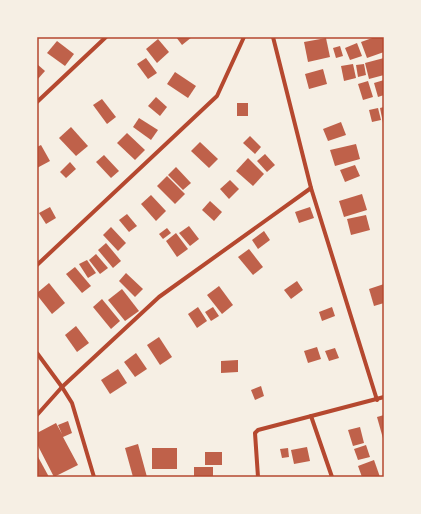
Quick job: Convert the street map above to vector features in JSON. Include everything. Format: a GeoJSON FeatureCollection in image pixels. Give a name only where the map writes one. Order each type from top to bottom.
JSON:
{"type":"FeatureCollection","features":[{"type":"Feature","properties":{"kind":"street"},"geometry":{"type":"LineString","coordinates":[[37,102],[106,37]]}},
{"type":"Feature","properties":{"kind":"street"},"geometry":{"type":"LineString","coordinates":[[37,265],[217,96],[244,37]]}},
{"type":"Feature","properties":{"kind":"street"},"geometry":{"type":"LineString","coordinates":[[273,37],[311,188],[377,400]]}},
{"type":"Feature","properties":{"kind":"street"},"geometry":{"type":"LineString","coordinates":[[37,415],[62,387],[159,297],[311,188]]}},
{"type":"Feature","properties":{"kind":"street"},"geometry":{"type":"LineString","coordinates":[[37,354],[72,403],[94,477]]}},
{"type":"Feature","properties":{"kind":"street"},"geometry":{"type":"LineString","coordinates":[[258,477],[256,433],[258,430],[384,397]]}},
{"type":"Feature","properties":{"kind":"street"},"geometry":{"type":"LineString","coordinates":[[311,416],[332,477]]}},
{"type":"Feature","properties":{"kind":"building"},"geometry":{"type":"Polygon","coordinates":[[[176,37],[192,37],[182,45],[176,37]]]}},
{"type":"Feature","properties":{"kind":"building"},"geometry":{"type":"Polygon","coordinates":[[[375,37],[384,37],[384,52],[367,58],[361,42],[375,37]]]}},
{"type":"Feature","properties":{"kind":"building"},"geometry":{"type":"Polygon","coordinates":[[[326,38],[330,57],[308,62],[304,42],[326,38]]]}},
{"type":"Feature","properties":{"kind":"building"},"geometry":{"type":"Polygon","coordinates":[[[158,39],[169,52],[157,63],[146,49],[158,39]]]}},
{"type":"Feature","properties":{"kind":"building"},"geometry":{"type":"Polygon","coordinates":[[[57,41],[74,54],[65,66],[47,53],[57,41]]]}},
{"type":"Feature","properties":{"kind":"building"},"geometry":{"type":"Polygon","coordinates":[[[357,43],[362,56],[350,60],[345,48],[357,43]]]}},
{"type":"Feature","properties":{"kind":"building"},"geometry":{"type":"Polygon","coordinates":[[[340,46],[343,56],[336,58],[333,48],[340,46]]]}},
{"type":"Feature","properties":{"kind":"building"},"geometry":{"type":"Polygon","coordinates":[[[146,58],[157,73],[148,79],[137,64],[146,58]]]}},
{"type":"Feature","properties":{"kind":"building"},"geometry":{"type":"Polygon","coordinates":[[[384,58],[384,75],[369,79],[365,63],[384,58]]]}},
{"type":"Feature","properties":{"kind":"building"},"geometry":{"type":"Polygon","coordinates":[[[37,64],[45,71],[37,80],[37,64]]]}},
{"type":"Feature","properties":{"kind":"building"},"geometry":{"type":"Polygon","coordinates":[[[353,64],[356,78],[344,81],[341,66],[353,64]]]}},
{"type":"Feature","properties":{"kind":"building"},"geometry":{"type":"Polygon","coordinates":[[[364,64],[366,75],[358,77],[356,65],[364,64]]]}},
{"type":"Feature","properties":{"kind":"building"},"geometry":{"type":"Polygon","coordinates":[[[323,69],[327,84],[309,89],[305,74],[323,69]]]}},
{"type":"Feature","properties":{"kind":"building"},"geometry":{"type":"Polygon","coordinates":[[[175,72],[196,86],[188,98],[167,84],[175,72]]]}},
{"type":"Feature","properties":{"kind":"building"},"geometry":{"type":"Polygon","coordinates":[[[384,80],[384,95],[378,97],[374,83],[384,80]]]}},
{"type":"Feature","properties":{"kind":"building"},"geometry":{"type":"Polygon","coordinates":[[[368,81],[373,97],[363,100],[358,84],[368,81]]]}},
{"type":"Feature","properties":{"kind":"building"},"geometry":{"type":"Polygon","coordinates":[[[156,97],[167,107],[160,116],[148,106],[156,97]]]}},
{"type":"Feature","properties":{"kind":"building"},"geometry":{"type":"Polygon","coordinates":[[[102,99],[116,117],[107,124],[93,105],[102,99]]]}},
{"type":"Feature","properties":{"kind":"building"},"geometry":{"type":"Polygon","coordinates":[[[237,103],[248,103],[248,116],[237,116],[237,103]]]}},
{"type":"Feature","properties":{"kind":"building"},"geometry":{"type":"Polygon","coordinates":[[[384,107],[384,123],[383,123],[380,108],[384,107]]]}},
{"type":"Feature","properties":{"kind":"building"},"geometry":{"type":"Polygon","coordinates":[[[378,108],[381,120],[372,122],[369,110],[378,108]]]}},
{"type":"Feature","properties":{"kind":"building"},"geometry":{"type":"Polygon","coordinates":[[[139,118],[158,130],[151,140],[133,127],[139,118]]]}},
{"type":"Feature","properties":{"kind":"building"},"geometry":{"type":"Polygon","coordinates":[[[341,122],[346,135],[328,141],[323,129],[341,122]]]}},
{"type":"Feature","properties":{"kind":"building"},"geometry":{"type":"Polygon","coordinates":[[[71,127],[88,146],[76,156],[59,138],[71,127]]]}},
{"type":"Feature","properties":{"kind":"building"},"geometry":{"type":"Polygon","coordinates":[[[127,133],[145,150],[135,160],[117,143],[127,133]]]}},
{"type":"Feature","properties":{"kind":"building"},"geometry":{"type":"Polygon","coordinates":[[[250,136],[261,147],[255,154],[243,143],[250,136]]]}},
{"type":"Feature","properties":{"kind":"building"},"geometry":{"type":"Polygon","coordinates":[[[200,142],[218,159],[209,168],[191,151],[200,142]]]}},
{"type":"Feature","properties":{"kind":"building"},"geometry":{"type":"Polygon","coordinates":[[[356,144],[360,159],[335,166],[330,150],[356,144]]]}},
{"type":"Feature","properties":{"kind":"building"},"geometry":{"type":"Polygon","coordinates":[[[41,145],[50,161],[37,168],[37,147],[41,145]]]}},
{"type":"Feature","properties":{"kind":"building"},"geometry":{"type":"Polygon","coordinates":[[[265,154],[275,165],[267,172],[257,161],[265,154]]]}},
{"type":"Feature","properties":{"kind":"building"},"geometry":{"type":"Polygon","coordinates":[[[104,155],[119,171],[111,178],[96,162],[104,155]]]}},
{"type":"Feature","properties":{"kind":"building"},"geometry":{"type":"Polygon","coordinates":[[[248,158],[264,174],[253,186],[236,171],[248,158]]]}},
{"type":"Feature","properties":{"kind":"building"},"geometry":{"type":"Polygon","coordinates":[[[70,162],[76,169],[66,178],[60,172],[70,162]]]}},
{"type":"Feature","properties":{"kind":"building"},"geometry":{"type":"Polygon","coordinates":[[[355,165],[360,176],[345,182],[340,170],[355,165]]]}},
{"type":"Feature","properties":{"kind":"building"},"geometry":{"type":"Polygon","coordinates":[[[176,167],[191,183],[183,190],[168,175],[176,167]]]}},
{"type":"Feature","properties":{"kind":"building"},"geometry":{"type":"Polygon","coordinates":[[[167,176],[185,194],[175,204],[157,186],[167,176]]]}},
{"type":"Feature","properties":{"kind":"building"},"geometry":{"type":"Polygon","coordinates":[[[230,180],[239,189],[229,199],[220,189],[230,180]]]}},
{"type":"Feature","properties":{"kind":"building"},"geometry":{"type":"Polygon","coordinates":[[[362,194],[367,210],[344,217],[339,201],[362,194]]]}},
{"type":"Feature","properties":{"kind":"building"},"geometry":{"type":"Polygon","coordinates":[[[151,195],[166,211],[156,221],[141,204],[151,195]]]}},
{"type":"Feature","properties":{"kind":"building"},"geometry":{"type":"Polygon","coordinates":[[[210,201],[222,212],[214,221],[202,210],[210,201]]]}},
{"type":"Feature","properties":{"kind":"building"},"geometry":{"type":"Polygon","coordinates":[[[50,207],[56,218],[46,224],[39,213],[50,207]]]}},
{"type":"Feature","properties":{"kind":"building"},"geometry":{"type":"Polygon","coordinates":[[[310,207],[314,218],[299,223],[295,212],[310,207]]]}},
{"type":"Feature","properties":{"kind":"building"},"geometry":{"type":"Polygon","coordinates":[[[127,214],[137,226],[129,232],[119,220],[127,214]]]}},
{"type":"Feature","properties":{"kind":"building"},"geometry":{"type":"Polygon","coordinates":[[[366,215],[370,230],[351,235],[347,219],[366,215]]]}},
{"type":"Feature","properties":{"kind":"building"},"geometry":{"type":"Polygon","coordinates":[[[189,226],[199,239],[190,246],[179,233],[189,226]]]}},
{"type":"Feature","properties":{"kind":"building"},"geometry":{"type":"Polygon","coordinates":[[[111,227],[126,243],[118,251],[103,235],[111,227]]]}},
{"type":"Feature","properties":{"kind":"building"},"geometry":{"type":"Polygon","coordinates":[[[167,228],[171,233],[163,239],[159,234],[167,228]]]}},
{"type":"Feature","properties":{"kind":"building"},"geometry":{"type":"Polygon","coordinates":[[[264,231],[270,240],[258,249],[252,240],[264,231]]]}},
{"type":"Feature","properties":{"kind":"building"},"geometry":{"type":"Polygon","coordinates":[[[176,233],[188,249],[177,257],[166,241],[176,233]]]}},
{"type":"Feature","properties":{"kind":"building"},"geometry":{"type":"Polygon","coordinates":[[[106,243],[121,261],[113,268],[98,250],[106,243]]]}},
{"type":"Feature","properties":{"kind":"building"},"geometry":{"type":"Polygon","coordinates":[[[249,249],[263,267],[253,275],[238,257],[249,249]]]}},
{"type":"Feature","properties":{"kind":"building"},"geometry":{"type":"Polygon","coordinates":[[[96,254],[108,268],[100,274],[89,260],[96,254]]]}},
{"type":"Feature","properties":{"kind":"building"},"geometry":{"type":"Polygon","coordinates":[[[87,260],[96,273],[88,278],[79,264],[87,260]]]}},
{"type":"Feature","properties":{"kind":"building"},"geometry":{"type":"Polygon","coordinates":[[[75,267],[91,286],[82,293],[66,274],[75,267]]]}},
{"type":"Feature","properties":{"kind":"building"},"geometry":{"type":"Polygon","coordinates":[[[126,273],[143,289],[135,297],[119,281],[126,273]]]}},
{"type":"Feature","properties":{"kind":"building"},"geometry":{"type":"Polygon","coordinates":[[[297,281],[303,290],[291,299],[284,290],[297,281]]]}},
{"type":"Feature","properties":{"kind":"building"},"geometry":{"type":"Polygon","coordinates":[[[49,283],[65,303],[52,314],[37,295],[37,293],[49,283]]]}},
{"type":"Feature","properties":{"kind":"building"},"geometry":{"type":"Polygon","coordinates":[[[384,284],[384,303],[374,306],[369,289],[384,284]]]}},
{"type":"Feature","properties":{"kind":"building"},"geometry":{"type":"Polygon","coordinates":[[[219,286],[233,305],[222,314],[207,295],[219,286]]]}},
{"type":"Feature","properties":{"kind":"building"},"geometry":{"type":"Polygon","coordinates":[[[122,289],[139,311],[125,321],[108,300],[122,289]]]}},
{"type":"Feature","properties":{"kind":"building"},"geometry":{"type":"Polygon","coordinates":[[[102,299],[120,321],[111,329],[93,307],[102,299]]]}},
{"type":"Feature","properties":{"kind":"building"},"geometry":{"type":"Polygon","coordinates":[[[198,307],[207,321],[197,328],[188,314],[198,307]]]}},
{"type":"Feature","properties":{"kind":"building"},"geometry":{"type":"Polygon","coordinates":[[[213,307],[219,316],[211,321],[205,312],[213,307]]]}},
{"type":"Feature","properties":{"kind":"building"},"geometry":{"type":"Polygon","coordinates":[[[332,307],[335,316],[322,321],[319,312],[332,307]]]}},
{"type":"Feature","properties":{"kind":"building"},"geometry":{"type":"Polygon","coordinates":[[[76,326],[89,343],[77,352],[65,335],[76,326]]]}},
{"type":"Feature","properties":{"kind":"building"},"geometry":{"type":"Polygon","coordinates":[[[159,337],[172,357],[160,365],[147,345],[159,337]]]}},
{"type":"Feature","properties":{"kind":"building"},"geometry":{"type":"Polygon","coordinates":[[[317,347],[321,359],[308,363],[304,351],[317,347]]]}},
{"type":"Feature","properties":{"kind":"building"},"geometry":{"type":"Polygon","coordinates":[[[335,348],[339,358],[329,361],[325,351],[335,348]]]}},
{"type":"Feature","properties":{"kind":"building"},"geometry":{"type":"Polygon","coordinates":[[[136,353],[147,369],[135,377],[124,362],[136,353]]]}},
{"type":"Feature","properties":{"kind":"building"},"geometry":{"type":"Polygon","coordinates":[[[238,360],[238,372],[221,373],[221,361],[238,360]]]}},
{"type":"Feature","properties":{"kind":"building"},"geometry":{"type":"Polygon","coordinates":[[[118,369],[127,383],[110,394],[101,380],[118,369]]]}},
{"type":"Feature","properties":{"kind":"building"},"geometry":{"type":"Polygon","coordinates":[[[261,386],[264,396],[255,400],[251,390],[261,386]]]}},
{"type":"Feature","properties":{"kind":"building"},"geometry":{"type":"Polygon","coordinates":[[[384,415],[384,442],[377,417],[384,415]]]}},
{"type":"Feature","properties":{"kind":"building"},"geometry":{"type":"Polygon","coordinates":[[[68,421],[72,433],[63,437],[78,465],[54,477],[37,444],[37,433],[56,423],[62,434],[58,425],[68,421]]]}},
{"type":"Feature","properties":{"kind":"building"},"geometry":{"type":"Polygon","coordinates":[[[360,427],[364,443],[353,446],[348,430],[360,427]]]}},
{"type":"Feature","properties":{"kind":"building"},"geometry":{"type":"Polygon","coordinates":[[[138,444],[147,477],[133,477],[125,448],[138,444]]]}},
{"type":"Feature","properties":{"kind":"building"},"geometry":{"type":"Polygon","coordinates":[[[366,445],[370,457],[358,460],[354,449],[366,445]]]}},
{"type":"Feature","properties":{"kind":"building"},"geometry":{"type":"Polygon","coordinates":[[[307,447],[310,461],[294,464],[291,450],[307,447]]]}},
{"type":"Feature","properties":{"kind":"building"},"geometry":{"type":"Polygon","coordinates":[[[152,448],[177,448],[177,469],[152,469],[152,448]]]}},
{"type":"Feature","properties":{"kind":"building"},"geometry":{"type":"Polygon","coordinates":[[[288,448],[289,457],[282,458],[280,449],[288,448]]]}},
{"type":"Feature","properties":{"kind":"building"},"geometry":{"type":"Polygon","coordinates":[[[205,452],[222,452],[222,465],[205,465],[205,452]]]}},
{"type":"Feature","properties":{"kind":"building"},"geometry":{"type":"Polygon","coordinates":[[[37,455],[49,477],[37,477],[37,455]]]}},
{"type":"Feature","properties":{"kind":"building"},"geometry":{"type":"Polygon","coordinates":[[[374,460],[380,477],[362,477],[358,466],[374,460]]]}},
{"type":"Feature","properties":{"kind":"building"},"geometry":{"type":"Polygon","coordinates":[[[194,467],[213,467],[213,477],[194,477],[194,467]]]}}]}
